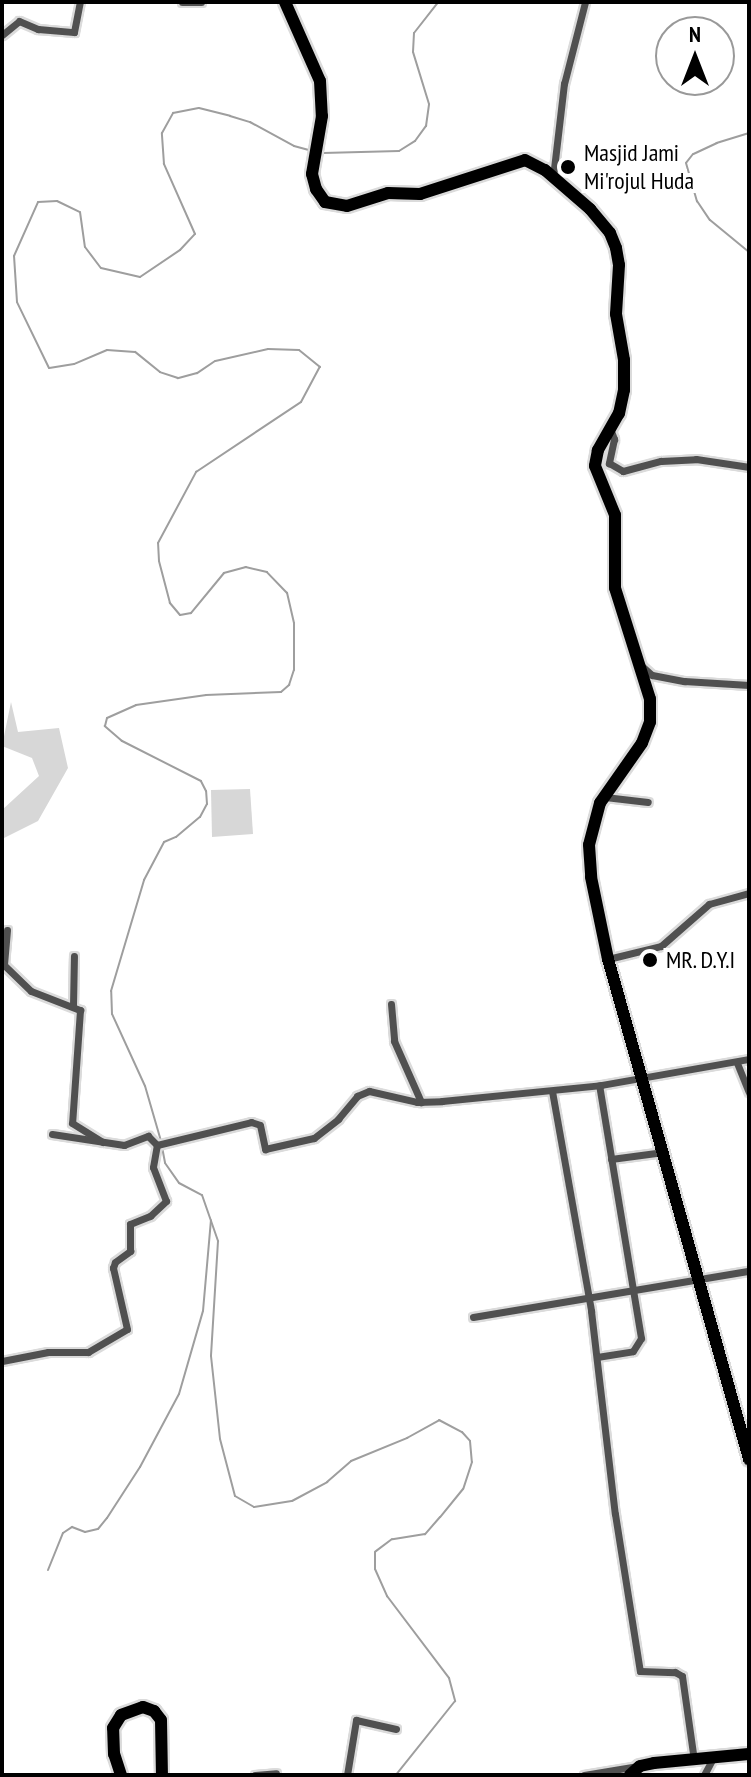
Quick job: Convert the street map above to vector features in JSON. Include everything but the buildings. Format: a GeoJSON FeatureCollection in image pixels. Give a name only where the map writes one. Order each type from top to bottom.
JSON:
{"type":"FeatureCollection","features":[{"type":"Feature","properties":{"kind":"main road"},"geometry":{"type":"LineString","coordinates":[[285,2],[319,76],[321,128],[312,166],[313,183],[320,197],[338,206],[388,193],[420,194],[516,161],[534,162],[590,209],[610,233],[616,248],[619,265],[616,314],[624,360],[624,390],[611,431],[598,450],[595,466],[615,515],[615,588],[650,699],[650,727],[603,796],[589,845],[596,906],[608,959],[749,1459]]}},
{"type":"Feature","properties":{"kind":"main road"},"geometry":{"type":"LineString","coordinates":[[121,1775],[112,1738],[115,1720],[128,1711],[143,1707],[154,1711],[161,1720],[162,1775]]}},
{"type":"Feature","properties":{"kind":"main road"},"geometry":{"type":"LineString","coordinates":[[635,1770],[749,1754]]}},
{"type":"Feature","properties":{"kind":"street"},"geometry":{"type":"LineString","coordinates":[[2,35],[18,21],[38,29],[74,32],[80,2]]}},
{"type":"Feature","properties":{"kind":"street"},"geometry":{"type":"LineString","coordinates":[[182,2],[201,2]]}},
{"type":"Feature","properties":{"kind":"street"},"geometry":{"type":"LineString","coordinates":[[553,177],[564,84],[585,2]]}},
{"type":"Feature","properties":{"kind":"street"},"geometry":{"type":"LineString","coordinates":[[611,431],[614,439],[609,463],[623,471],[661,461],[696,459],[749,467]]}},
{"type":"Feature","properties":{"kind":"street"},"geometry":{"type":"LineString","coordinates":[[637,659],[652,675],[704,684],[749,685]]}},
{"type":"Feature","properties":{"kind":"street"},"geometry":{"type":"LineString","coordinates":[[603,796],[648,802]]}},
{"type":"Feature","properties":{"kind":"street"},"geometry":{"type":"LineString","coordinates":[[608,959],[661,946],[709,904],[749,893]]}},
{"type":"Feature","properties":{"kind":"street"},"geometry":{"type":"LineString","coordinates":[[7,930],[4,965],[31,991],[73,1006],[80,1012],[72,1123],[103,1142]]}},
{"type":"Feature","properties":{"kind":"street"},"geometry":{"type":"LineString","coordinates":[[73,1006],[74,956]]}},
{"type":"Feature","properties":{"kind":"street"},"geometry":{"type":"LineString","coordinates":[[391,1004],[394,1041],[421,1102]]}},
{"type":"Feature","properties":{"kind":"street"},"geometry":{"type":"LineString","coordinates":[[158,1144],[172,1138],[256,1122],[265,1149],[321,1135],[363,1092],[376,1091],[391,1098],[421,1102],[552,1091],[749,1059]]}},
{"type":"Feature","properties":{"kind":"street"},"geometry":{"type":"LineString","coordinates":[[737,1063],[749,1092]]}},
{"type":"Feature","properties":{"kind":"street"},"geometry":{"type":"LineString","coordinates":[[597,1357],[638,1348],[641,1338],[599,1085]]}},
{"type":"Feature","properties":{"kind":"street"},"geometry":{"type":"LineString","coordinates":[[552,1091],[597,1357],[612,1498],[640,1671],[675,1672],[682,1676],[694,1760]]}},
{"type":"Feature","properties":{"kind":"street"},"geometry":{"type":"LineString","coordinates":[[52,1134],[124,1145],[148,1136],[158,1144]]}},
{"type":"Feature","properties":{"kind":"street"},"geometry":{"type":"LineString","coordinates":[[2,1361],[48,1352],[88,1352],[127,1329],[113,1268],[115,1262],[130,1251],[130,1224],[150,1216],[166,1201],[153,1167],[158,1144]]}},
{"type":"Feature","properties":{"kind":"street"},"geometry":{"type":"LineString","coordinates":[[611,1159],[664,1152]]}},
{"type":"Feature","properties":{"kind":"street"},"geometry":{"type":"LineString","coordinates":[[473,1317],[749,1271]]}},
{"type":"Feature","properties":{"kind":"street"},"geometry":{"type":"LineString","coordinates":[[347,1775],[356,1720],[396,1729]]}},
{"type":"Feature","properties":{"kind":"street"},"geometry":{"type":"LineString","coordinates":[[704,1775],[713,1758]]}},
{"type":"Feature","properties":{"kind":"street"},"geometry":{"type":"LineString","coordinates":[[584,1775],[635,1770]]}},
{"type":"Feature","properties":{"kind":"street"},"geometry":{"type":"LineString","coordinates":[[255,1775],[276,1773]]}},
{"type":"Feature","properties":{"kind":"shaded area"},"geometry":{"type":"Polygon","coordinates":[[[11,702],[18,732],[59,728],[68,768],[38,821],[2,839],[2,810],[39,776],[32,758],[2,746],[11,702]]]}},
{"type":"Feature","properties":{"kind":"shaded area"},"geometry":{"type":"Polygon","coordinates":[[[250,789],[253,834],[212,837],[211,790],[250,789]]]}},
{"type":"Feature","properties":{"kind":"waterway"},"geometry":{"type":"LineString","coordinates":[[323,153],[399,151],[415,141],[426,126],[429,104],[413,52],[414,33],[438,2]]}},
{"type":"Feature","properties":{"kind":"waterway"},"geometry":{"type":"LineString","coordinates":[[161,1141],[145,1086],[112,1014],[111,991],[144,880],[164,842],[176,837],[200,817],[207,804],[206,791],[201,781],[122,741],[105,726],[107,718],[136,705],[206,695],[281,692],[289,685],[294,670],[294,623],[287,593],[267,572],[246,567],[224,573],[191,613],[180,615],[170,603],[159,561],[158,543],[196,472],[301,402],[320,367],[299,350],[268,349],[215,361],[197,373],[178,378],[160,372],[135,352],[107,350],[74,364],[49,368],[17,302],[14,256],[38,202],[57,201],[80,212],[85,247],[101,268],[140,277],[180,250],[195,234],[164,164],[162,133],[173,113],[199,108],[230,116],[250,122],[294,146],[313,151]]}},
{"type":"Feature","properties":{"kind":"waterway"},"geometry":{"type":"LineString","coordinates":[[749,133],[693,154],[686,163],[697,201],[710,220],[749,252]]}},
{"type":"Feature","properties":{"kind":"waterway"},"geometry":{"type":"LineString","coordinates":[[162,1147],[165,1163],[179,1183],[202,1195],[218,1241],[211,1356],[220,1439],[235,1496],[254,1507],[292,1501],[327,1482],[351,1461],[407,1438],[439,1420],[462,1432],[470,1441],[472,1462],[463,1489],[440,1517],[425,1534],[392,1539],[375,1552],[375,1569],[387,1596],[449,1678],[455,1701],[396,1775]]}},
{"type":"Feature","properties":{"kind":"waterway"},"geometry":{"type":"LineString","coordinates":[[48,1570],[63,1533],[72,1527],[85,1532],[98,1529],[107,1518],[140,1467],[179,1394],[203,1311],[211,1220]]}},
{"type":"Feature","properties":{"kind":"place","name":"Masjid Jami Mi'rojul Huda"},"geometry":{"type":"Point","coordinates":[568,167]}},
{"type":"Feature","properties":{"kind":"place","name":"MR. D.Y.I"},"geometry":{"type":"Point","coordinates":[650,960]}}]}
